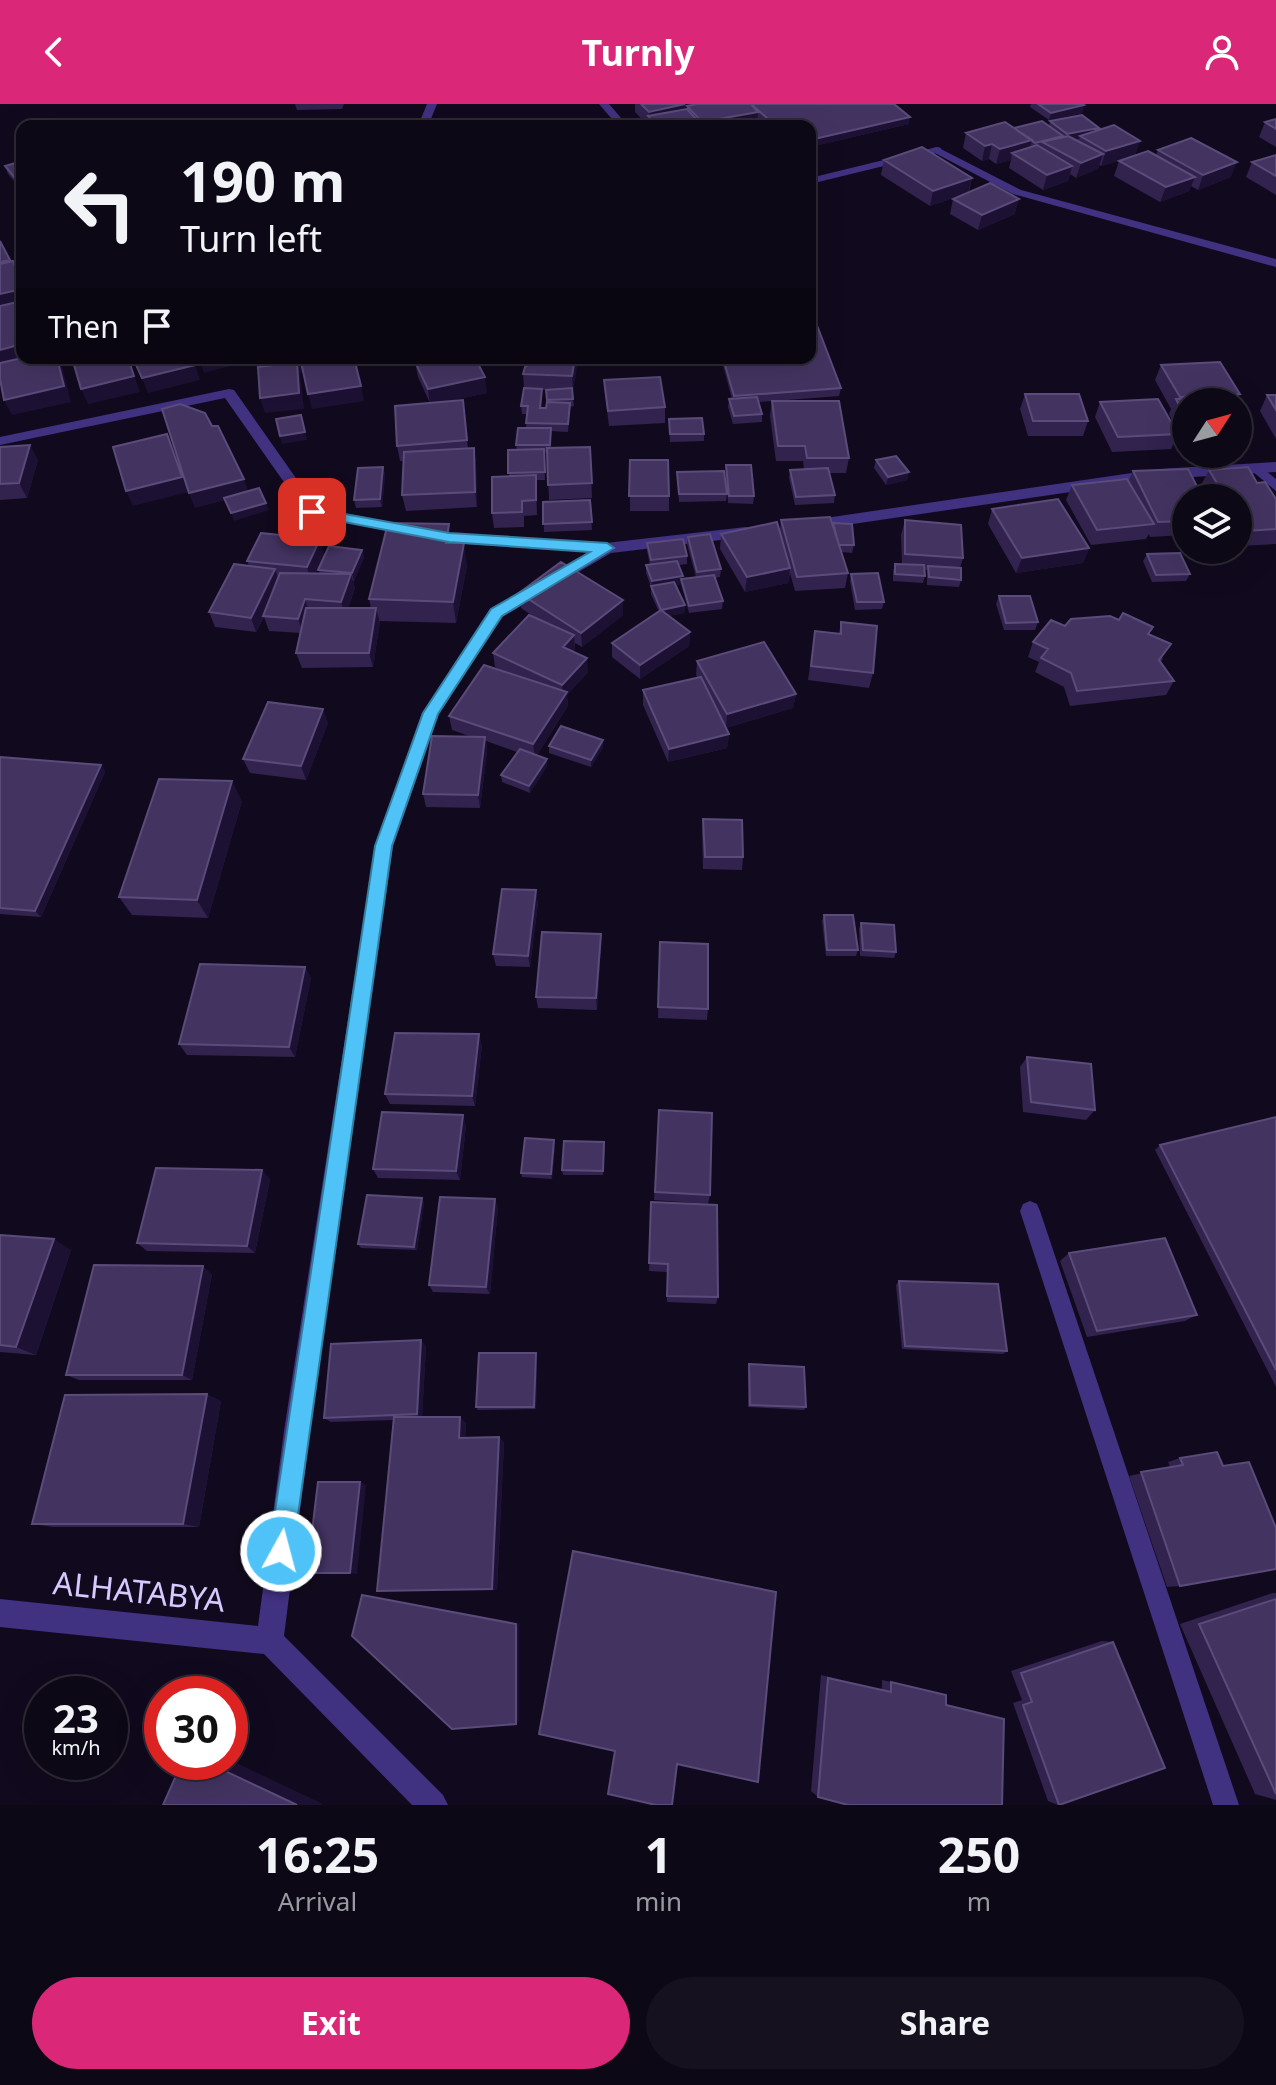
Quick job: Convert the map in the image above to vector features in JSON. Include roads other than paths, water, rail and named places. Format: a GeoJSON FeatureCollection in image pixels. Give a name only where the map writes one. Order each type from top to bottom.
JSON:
{"type":"FeatureCollection","features":[{"type":"Feature","properties":{"kind":"street"},"geometry":{"type":"LineString","coordinates":[[937,150],[1017,192],[1276,263]]}},
{"type":"Feature","properties":{"kind":"street"},"geometry":{"type":"LineString","coordinates":[[0,441],[229,393],[312,512],[449,538],[607,548],[772,530],[1159,474],[1266,467]]}},
{"type":"Feature","properties":{"kind":"street"},"geometry":{"type":"LineString","coordinates":[[433,1805],[270,1641],[297,1431],[384,846],[431,713],[496,613],[607,548]]}},
{"type":"Feature","properties":{"kind":"street","name":"ALHATABYA"},"geometry":{"type":"LineString","coordinates":[[0,1613],[270,1641]]}},
{"type":"Feature","properties":{"kind":"lane"},"geometry":{"type":"LineString","coordinates":[[604,104],[618,120]]}},
{"type":"Feature","properties":{"kind":"lane"},"geometry":{"type":"LineString","coordinates":[[816,180],[937,150]]}},
{"type":"Feature","properties":{"kind":"lane"},"geometry":{"type":"LineString","coordinates":[[1266,467],[1276,487]]}},
{"type":"Feature","properties":{"kind":"lane"},"geometry":{"type":"LineString","coordinates":[[1030,1211],[1226,1805]]}}]}
